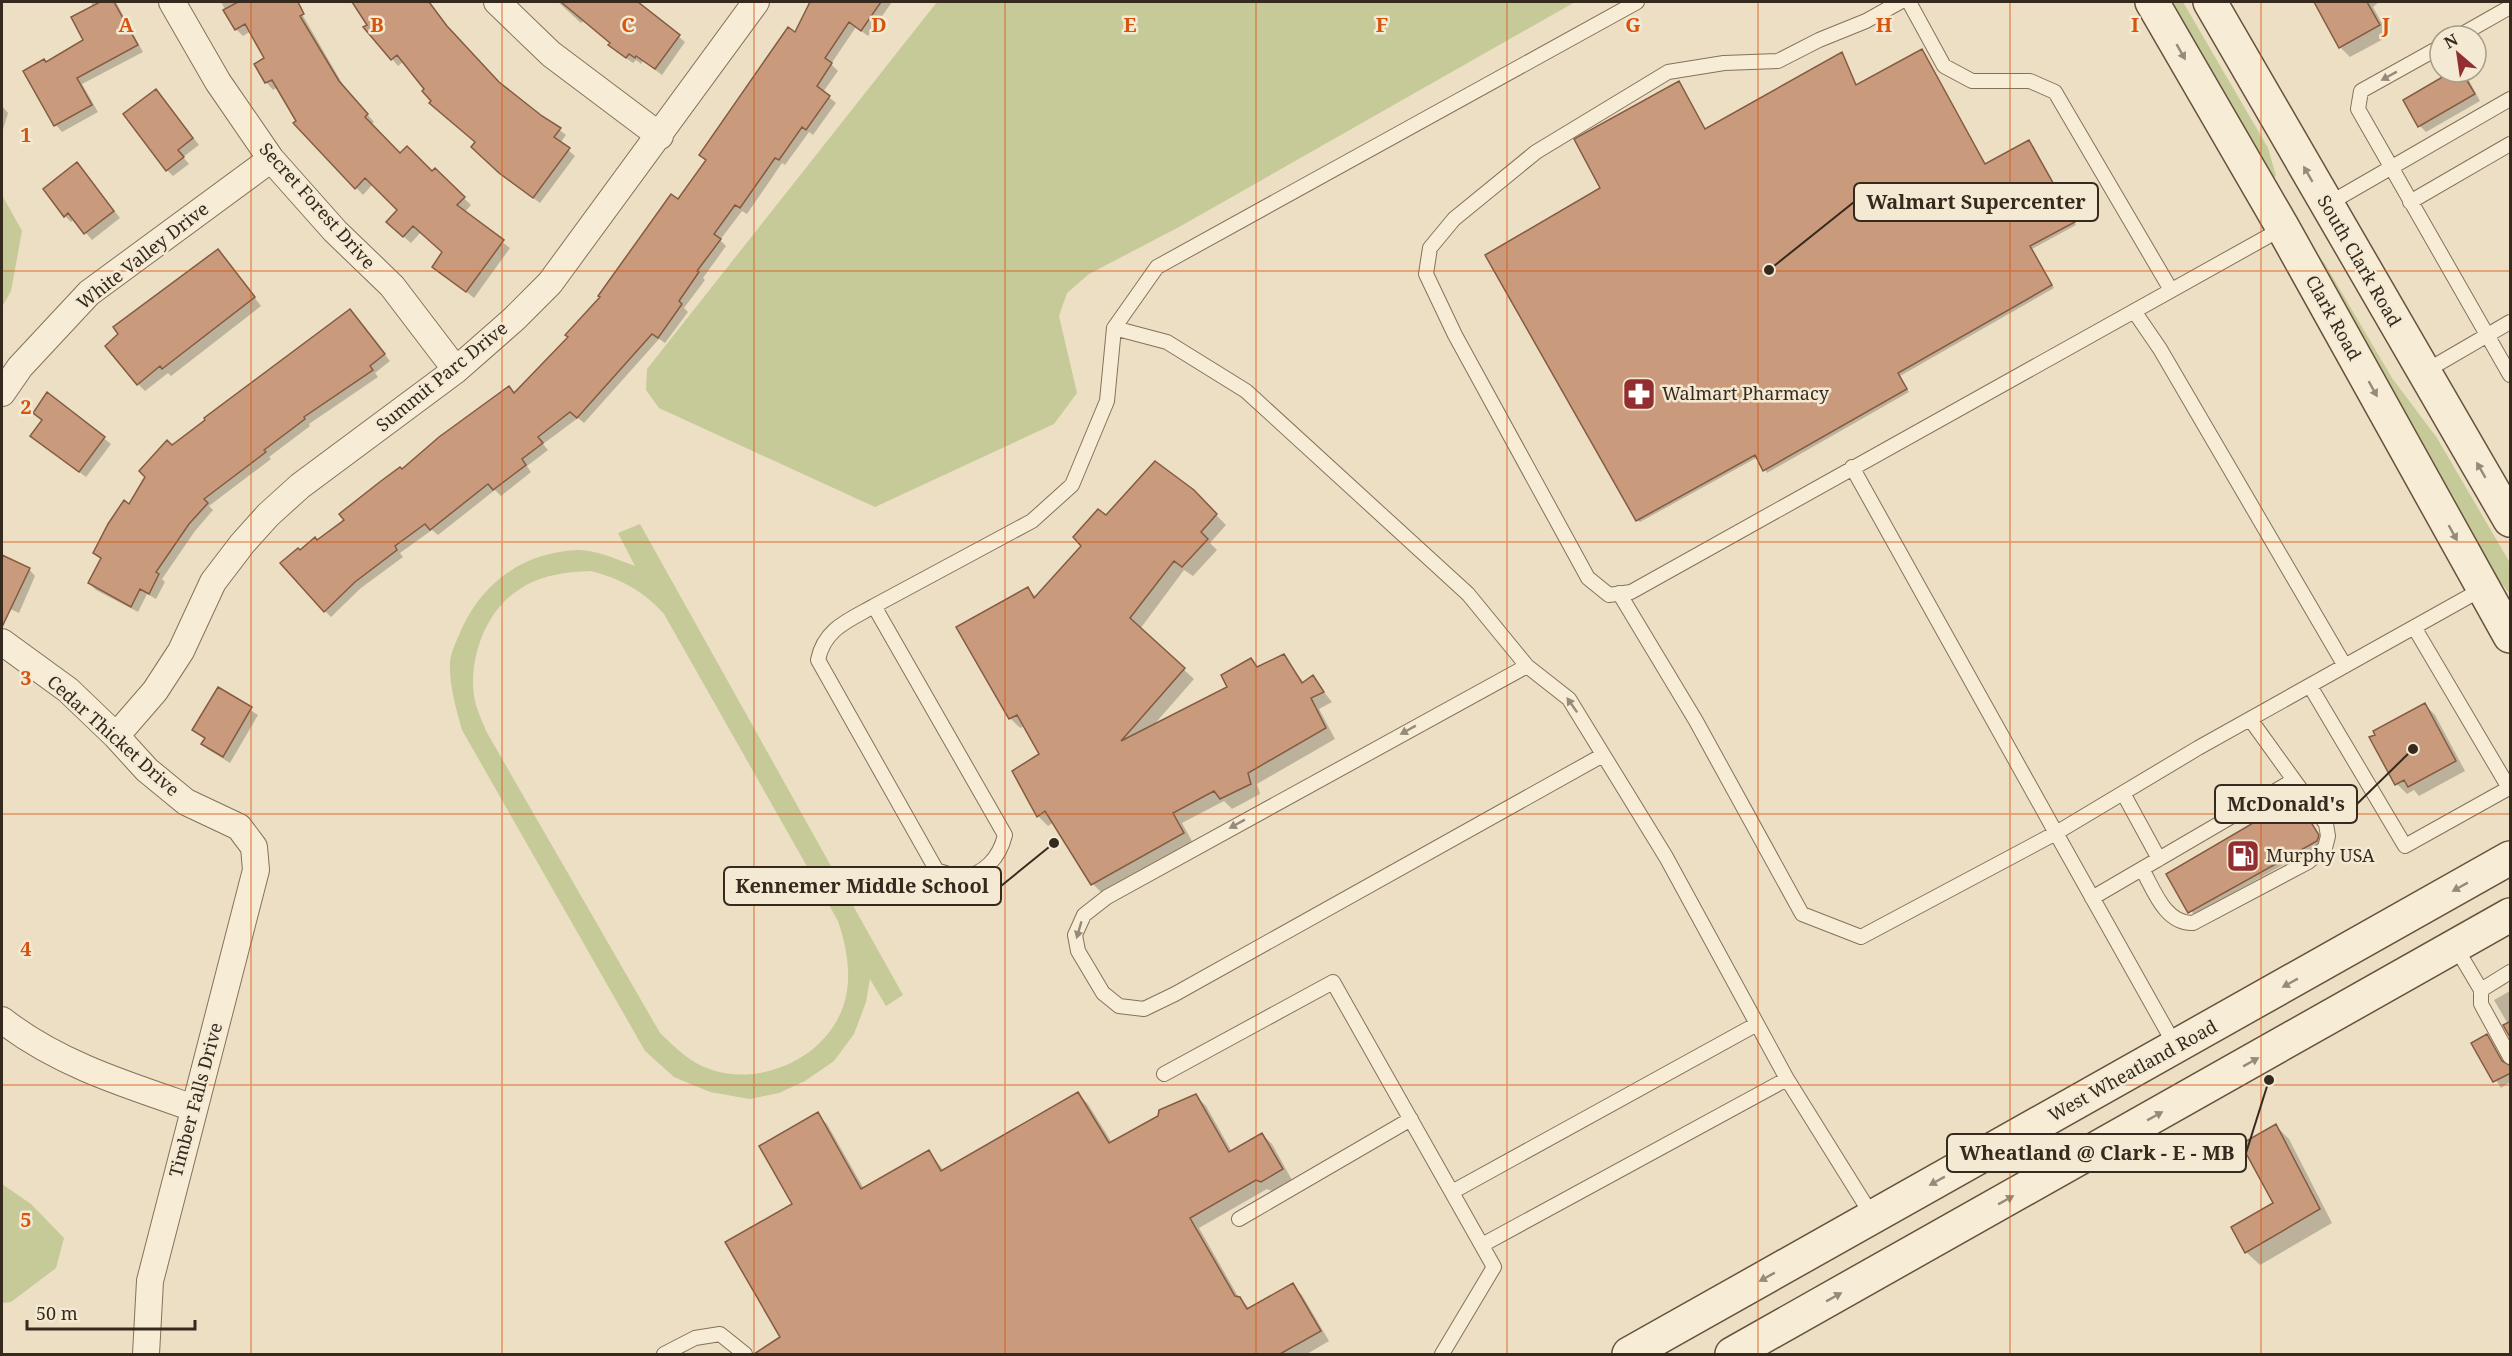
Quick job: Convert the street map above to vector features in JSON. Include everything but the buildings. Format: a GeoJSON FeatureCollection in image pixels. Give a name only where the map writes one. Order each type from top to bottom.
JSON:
{"type":"FeatureCollection","features":[{"type":"Feature","properties":{"kind":"main road","name":"Clark Road"},"geometry":{"type":"LineString","coordinates":[[2152,2],[2283,228],[2511,636]]}},
{"type":"Feature","properties":{"kind":"main road","name":"South Clark Road"},"geometry":{"type":"LineString","coordinates":[[2210,2],[2511,520]]}},
{"type":"Feature","properties":{"kind":"main road"},"geometry":{"type":"LineString","coordinates":[[2283,228],[2326,205]]}},
{"type":"Feature","properties":{"kind":"main road","name":"West Wheatland Road"},"geometry":{"type":"LineString","coordinates":[[1629,1354],[2511,858]]}},
{"type":"Feature","properties":{"kind":"main road"},"geometry":{"type":"LineString","coordinates":[[1732,1354],[2511,915]]}},
{"type":"Feature","properties":{"kind":"main road"},"geometry":{"type":"LineString","coordinates":[[2176,1047],[2200,1091]]}},
{"type":"Feature","properties":{"kind":"main road"},"geometry":{"type":"LineString","coordinates":[[1873,1217],[1900,1260]]}},
{"type":"Feature","properties":{"kind":"street","name":"Secret Forest Drive"},"geometry":{"type":"LineString","coordinates":[[172,2],[218,82],[271,159],[335,231],[392,286],[456,370]]}},
{"type":"Feature","properties":{"kind":"street"},"geometry":{"type":"LineString","coordinates":[[497,2],[551,54],[660,136]]}},
{"type":"Feature","properties":{"kind":"street","name":"Summit Parc Drive"},"geometry":{"type":"LineString","coordinates":[[116,735],[156,691],[181,651],[213,582],[242,544],[268,515],[300,486],[456,370],[514,319],[550,283],[660,136],[756,2]]}},
{"type":"Feature","properties":{"kind":"street","name":"White Valley Drive"},"geometry":{"type":"LineString","coordinates":[[2,393],[20,367],[89,293],[271,159]]}},
{"type":"Feature","properties":{"kind":"street","name":"Cedar Thicket Drive"},"geometry":{"type":"LineString","coordinates":[[2,642],[68,690],[116,735],[147,770],[186,802],[239,827],[255,847]]}},
{"type":"Feature","properties":{"kind":"street","name":"Timber Falls Drive"},"geometry":{"type":"LineString","coordinates":[[146,1354],[150,1281],[256,870],[255,847]]}},
{"type":"Feature","properties":{"kind":"street"},"geometry":{"type":"LineString","coordinates":[[2,1020],[23,1036],[90,1072],[194,1108]]}},
{"type":"Feature","properties":{"kind":"lane"},"geometry":{"type":"LineString","coordinates":[[874,606],[1005,835],[1000,852],[982,870],[960,876],[936,871],[818,660],[821,644],[832,630],[874,606],[1032,521],[1072,485],[1107,401],[1113,328],[1157,267],[1637,2]]}},
{"type":"Feature","properties":{"kind":"lane"},"geometry":{"type":"LineString","coordinates":[[1900,2],[1866,21],[1819,40],[1778,61],[1724,63],[1668,72],[1536,152],[1454,219],[1430,248],[1426,274],[1455,334],[1546,505],[1588,578],[1609,595],[1631,592],[2283,228]]}},
{"type":"Feature","properties":{"kind":"lane"},"geometry":{"type":"LineString","coordinates":[[1909,2],[1944,66],[1972,81],[2030,81],[2055,93],[2171,290]]}},
{"type":"Feature","properties":{"kind":"lane"},"geometry":{"type":"LineString","coordinates":[[2481,24],[2511,7]]}},
{"type":"Feature","properties":{"kind":"lane"},"geometry":{"type":"LineString","coordinates":[[2428,54],[2361,91],[2358,109],[2486,336],[2508,366]]}},
{"type":"Feature","properties":{"kind":"lane"},"geometry":{"type":"LineString","coordinates":[[2326,205],[2511,99]]}},
{"type":"Feature","properties":{"kind":"lane"},"geometry":{"type":"LineString","coordinates":[[2410,202],[2511,144]]}},
{"type":"Feature","properties":{"kind":"lane"},"geometry":{"type":"LineString","coordinates":[[2134,311],[2160,349],[2345,666]]}},
{"type":"Feature","properties":{"kind":"lane"},"geometry":{"type":"LineString","coordinates":[[2424,372],[2511,322]]}},
{"type":"Feature","properties":{"kind":"lane"},"geometry":{"type":"LineString","coordinates":[[1113,328],[1167,342],[1246,391],[1468,594],[1527,666],[1569,699],[1666,857],[1787,1079],[1873,1217]]}},
{"type":"Feature","properties":{"kind":"lane"},"geometry":{"type":"LineString","coordinates":[[1852,467],[2176,1047]]}},
{"type":"Feature","properties":{"kind":"lane"},"geometry":{"type":"LineString","coordinates":[[1619,594],[1696,721],[1802,914],[1861,937],[2056,833],[2250,719],[2484,588]]}},
{"type":"Feature","properties":{"kind":"lane"},"geometry":{"type":"LineString","coordinates":[[2310,686],[2405,846],[2509,788],[2414,627]]}},
{"type":"Feature","properties":{"kind":"lane"},"geometry":{"type":"LineString","coordinates":[[1527,666],[1107,897],[1084,915],[1075,935],[1078,951],[1103,993],[1119,1006],[1144,1009],[1165,999],[1604,754]]}},
{"type":"Feature","properties":{"kind":"lane"},"geometry":{"type":"LineString","coordinates":[[2142,869],[2170,917],[2182,923],[2203,920],[2308,862],[2325,848],[2328,836],[2320,813],[2250,719]]}},
{"type":"Feature","properties":{"kind":"lane"},"geometry":{"type":"LineString","coordinates":[[2092,898],[2294,780]]}},
{"type":"Feature","properties":{"kind":"lane"},"geometry":{"type":"LineString","coordinates":[[2123,793],[2159,859]]}},
{"type":"Feature","properties":{"kind":"lane"},"geometry":{"type":"LineString","coordinates":[[2455,946],[2481,990],[2481,1004],[2511,1057]]}},
{"type":"Feature","properties":{"kind":"lane"},"geometry":{"type":"LineString","coordinates":[[2481,990],[2511,972]]}},
{"type":"Feature","properties":{"kind":"lane"},"geometry":{"type":"LineString","coordinates":[[1164,1074],[1333,982],[1494,1267],[1442,1354]]}},
{"type":"Feature","properties":{"kind":"lane"},"geometry":{"type":"LineString","coordinates":[[1452,1192],[1757,1024]]}},
{"type":"Feature","properties":{"kind":"lane"},"geometry":{"type":"LineString","coordinates":[[1482,1245],[1787,1079]]}},
{"type":"Feature","properties":{"kind":"lane"},"geometry":{"type":"LineString","coordinates":[[1239,1220],[1411,1119]]}},
{"type":"Feature","properties":{"kind":"lane"},"geometry":{"type":"LineString","coordinates":[[664,1354],[695,1338],[720,1334],[745,1354]]}},
{"type":"Feature","properties":{"kind":"green space"},"geometry":{"type":"Polygon","coordinates":[[[937,2],[1575,2],[1179,227],[1089,274],[1067,293],[1059,316],[1077,393],[1054,424],[875,507],[659,408],[646,390],[647,369],[937,2]]]}},
{"type":"Feature","properties":{"kind":"green space"},"geometry":{"type":"Polygon","coordinates":[[[2154,2],[2183,2],[2268,148],[2276,176],[2266,181],[2154,2]]]}},
{"type":"Feature","properties":{"kind":"green space"},"geometry":{"type":"Polygon","coordinates":[[[2,195],[22,231],[11,291],[2,307],[2,195]]]}},
{"type":"Feature","properties":{"kind":"green space"},"geometry":{"type":"Polygon","coordinates":[[[2315,251],[2325,264],[2392,378],[2437,438],[2510,563],[2510,594],[2488,567],[2305,256],[2315,251]]]}},
{"type":"Feature","properties":{"kind":"green space"},"geometry":{"type":"Polygon","coordinates":[[[640,524],[903,995],[886,1006],[870,979],[866,1002],[854,1034],[834,1061],[805,1081],[779,1093],[750,1099],[710,1092],[674,1077],[645,1051],[462,730],[452,688],[450,662],[462,628],[482,596],[508,572],[541,556],[559,552],[578,550],[593,552],[635,566],[618,533],[640,524]],[[591,571],[552,575],[534,581],[505,600],[487,625],[476,655],[473,686],[477,709],[486,731],[660,1033],[690,1059],[712,1070],[731,1074],[771,1071],[807,1054],[822,1041],[834,1025],[843,1007],[848,986],[848,964],[838,921],[664,614],[640,592],[591,571]]]}},
{"type":"Feature","properties":{"kind":"green space"},"geometry":{"type":"Polygon","coordinates":[[[2,1184],[31,1204],[64,1238],[56,1268],[11,1302],[2,1303],[2,1184]]]}},
{"type":"Feature","properties":{"kind":"place","name":"Walmart Supercenter"},"geometry":{"type":"Point","coordinates":[1769,270]}},
{"type":"Feature","properties":{"kind":"place","name":"Walmart Pharmacy"},"geometry":{"type":"Point","coordinates":[1639,394]}},
{"type":"Feature","properties":{"kind":"place","name":"McDonald's"},"geometry":{"type":"Point","coordinates":[2413,749]}},
{"type":"Feature","properties":{"kind":"place","name":"Kennemer Middle School"},"geometry":{"type":"Point","coordinates":[1054,843]}},
{"type":"Feature","properties":{"kind":"place","name":"Murphy USA"},"geometry":{"type":"Point","coordinates":[2243,856]}},
{"type":"Feature","properties":{"kind":"place","name":"Wheatland @ Clark - E - MB"},"geometry":{"type":"Point","coordinates":[2269,1080]}}]}
